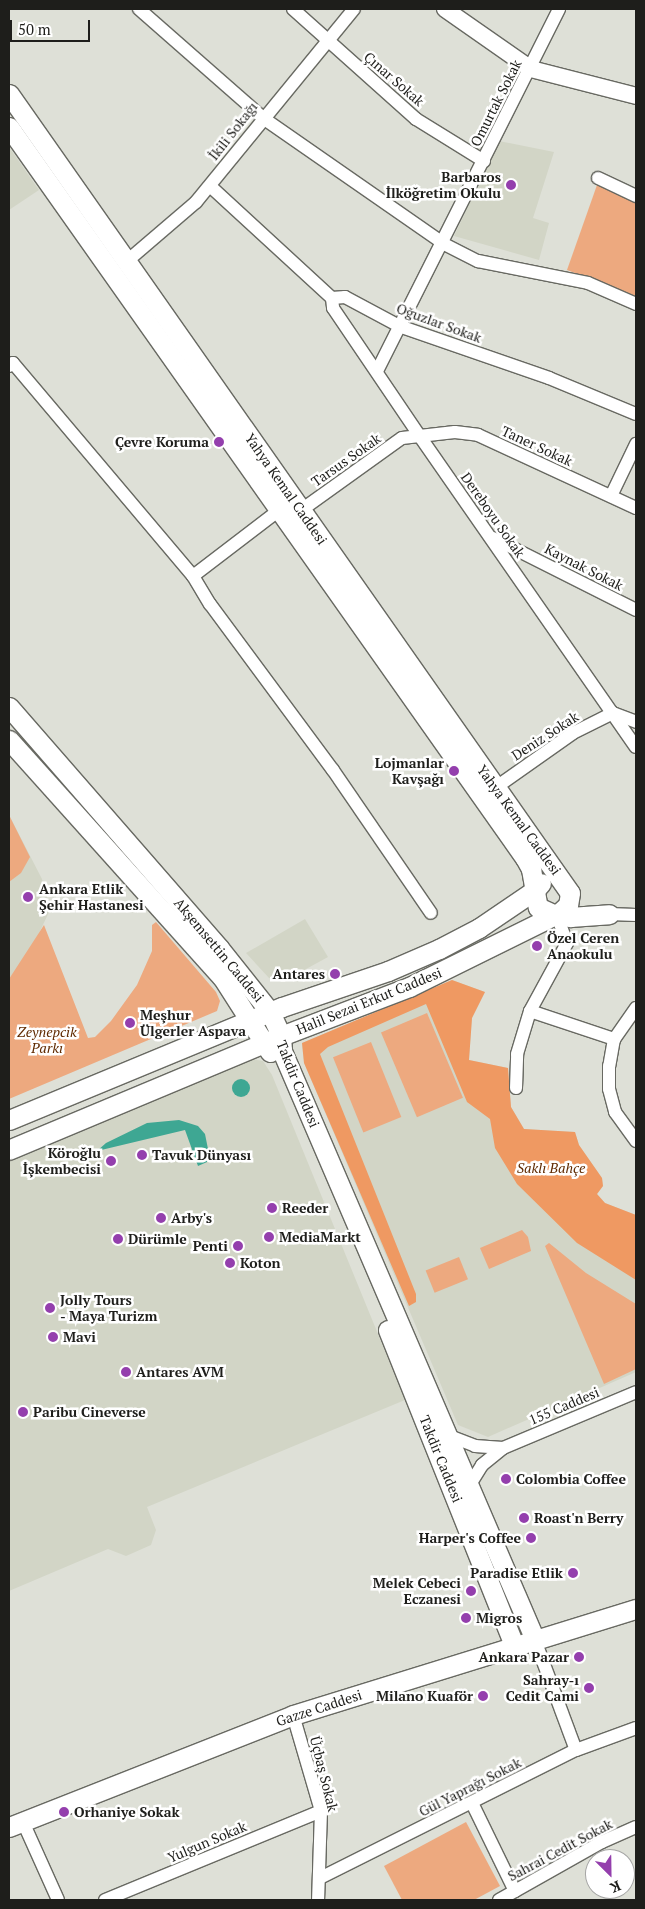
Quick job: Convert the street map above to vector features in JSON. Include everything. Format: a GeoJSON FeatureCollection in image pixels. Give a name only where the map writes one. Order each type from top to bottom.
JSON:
{"type":"FeatureCollection","features":[{"type":"Feature","properties":{"kind":"main road","name":"Yahya Kemal Caddesi"},"geometry":{"type":"LineString","coordinates":[[9,94],[495,788],[566,885],[581,901],[609,914]]}},
{"type":"Feature","properties":{"kind":"main road","name":"Yahya Kemal Caddesi"},"geometry":{"type":"LineString","coordinates":[[9,128],[525,858],[536,890]]}},
{"type":"Feature","properties":{"kind":"main road","name":"Akşemsettin Caddesi"},"geometry":{"type":"LineString","coordinates":[[9,707],[219,948],[270,1012],[252,1020],[228,985],[188,937],[9,740]]}},
{"type":"Feature","properties":{"kind":"main road","name":"Halil Sezai Erkut Caddesi"},"geometry":{"type":"LineString","coordinates":[[556,913],[410,987],[281,1036],[270,1012],[439,949],[478,928],[536,890],[548,878],[566,885]]}},
{"type":"Feature","properties":{"kind":"main road"},"geometry":{"type":"LineString","coordinates":[[556,913],[568,905],[566,885]]}},
{"type":"Feature","properties":{"kind":"main road"},"geometry":{"type":"LineString","coordinates":[[536,890],[538,906],[570,918],[609,914]]}},
{"type":"Feature","properties":{"kind":"main road"},"geometry":{"type":"LineString","coordinates":[[9,1120],[252,1020],[262,1044],[9,1150]]}},
{"type":"Feature","properties":{"kind":"main road","name":"Takdir Caddesi"},"geometry":{"type":"LineString","coordinates":[[515,1647],[341,1215],[273,1055],[262,1044],[281,1036],[283,1052],[535,1640]]}},
{"type":"Feature","properties":{"kind":"main road","name":"Gazze Caddesi"},"geometry":{"type":"LineString","coordinates":[[16,1824],[293,1715],[636,1609]]}},
{"type":"Feature","properties":{"kind":"street"},"geometry":{"type":"LineString","coordinates":[[139,9],[263,118],[444,244],[478,260],[588,283],[636,304]]}},
{"type":"Feature","properties":{"kind":"street","name":"Çınar Sokak"},"geometry":{"type":"LineString","coordinates":[[292,9],[416,119],[484,161]]}},
{"type":"Feature","properties":{"kind":"street","name":"İkili Sokağı"},"geometry":{"type":"LineString","coordinates":[[126,262],[196,202],[326,39],[354,9]]}},
{"type":"Feature","properties":{"kind":"street"},"geometry":{"type":"LineString","coordinates":[[445,9],[531,69],[635,95]]}},
{"type":"Feature","properties":{"kind":"street","name":"Omurtak Sokak"},"geometry":{"type":"LineString","coordinates":[[377,371],[399,326],[444,244],[559,9]]}},
{"type":"Feature","properties":{"kind":"street"},"geometry":{"type":"LineString","coordinates":[[598,178],[636,196]]}},
{"type":"Feature","properties":{"kind":"street"},"geometry":{"type":"LineString","coordinates":[[210,186],[332,298]]}},
{"type":"Feature","properties":{"kind":"street","name":"Oğuzlar Sokak"},"geometry":{"type":"LineString","coordinates":[[332,298],[346,297],[399,326],[549,378],[636,414]]}},
{"type":"Feature","properties":{"kind":"street","name":"Dereboyu Sokak"},"geometry":{"type":"LineString","coordinates":[[332,298],[333,308],[421,438],[636,746]]}},
{"type":"Feature","properties":{"kind":"street"},"geometry":{"type":"LineString","coordinates":[[9,366],[13,363],[193,576],[210,604],[333,770],[431,913]]}},
{"type":"Feature","properties":{"kind":"street","name":"Taner Sokak"},"geometry":{"type":"LineString","coordinates":[[421,438],[455,432],[478,435],[636,508]]}},
{"type":"Feature","properties":{"kind":"street","name":"Tarsus Sokak"},"geometry":{"type":"LineString","coordinates":[[300,511],[402,438],[421,438]]}},
{"type":"Feature","properties":{"kind":"street"},"geometry":{"type":"LineString","coordinates":[[611,496],[636,444]]}},
{"type":"Feature","properties":{"kind":"street"},"geometry":{"type":"LineString","coordinates":[[193,576],[278,511],[300,511]]}},
{"type":"Feature","properties":{"kind":"street","name":"Kaynak Sokak"},"geometry":{"type":"LineString","coordinates":[[491,537],[636,610]]}},
{"type":"Feature","properties":{"kind":"street"},"geometry":{"type":"LineString","coordinates":[[613,713],[636,722]]}},
{"type":"Feature","properties":{"kind":"street","name":"Deniz Sokak"},"geometry":{"type":"LineString","coordinates":[[495,788],[573,733],[613,713]]}},
{"type":"Feature","properties":{"kind":"street"},"geometry":{"type":"LineString","coordinates":[[516,1088],[517,1054],[530,1011],[567,944],[556,913]]}},
{"type":"Feature","properties":{"kind":"street"},"geometry":{"type":"LineString","coordinates":[[609,914],[636,915]]}},
{"type":"Feature","properties":{"kind":"street"},"geometry":{"type":"LineString","coordinates":[[636,1008],[614,1039],[609,1066],[609,1089],[615,1112],[636,1141]]}},
{"type":"Feature","properties":{"kind":"street"},"geometry":{"type":"LineString","coordinates":[[530,1011],[614,1039]]}},
{"type":"Feature","properties":{"kind":"street","name":"155 Caddesi"},"geometry":{"type":"LineString","coordinates":[[469,1486],[482,1465],[504,1448],[636,1392]]}},
{"type":"Feature","properties":{"kind":"street","name":"155 Caddesi"},"geometry":{"type":"LineString","coordinates":[[447,1435],[476,1446],[504,1448]]}},
{"type":"Feature","properties":{"kind":"street"},"geometry":{"type":"LineString","coordinates":[[535,1640],[576,1750]]}},
{"type":"Feature","properties":{"kind":"street","name":"Üçbaş Sokak"},"geometry":{"type":"LineString","coordinates":[[293,1715],[321,1811],[318,1900]]}},
{"type":"Feature","properties":{"kind":"street","name":"Gül Yaprağı Sokak"},"geometry":{"type":"LineString","coordinates":[[320,1878],[576,1750],[636,1728]]}},
{"type":"Feature","properties":{"kind":"street"},"geometry":{"type":"LineString","coordinates":[[472,1803],[515,1892]]}},
{"type":"Feature","properties":{"kind":"street","name":"Yulgun Sokak"},"geometry":{"type":"LineString","coordinates":[[105,1900],[321,1811]]}},
{"type":"Feature","properties":{"kind":"street"},"geometry":{"type":"LineString","coordinates":[[16,1824],[58,1900]]}},
{"type":"Feature","properties":{"kind":"street","name":"Sahrai Cedit Sokak"},"geometry":{"type":"LineString","coordinates":[[499,1900],[602,1842],[636,1827]]}},
{"type":"Feature","properties":{"kind":"shaded area","name":"Barbaros İlköğretim Okulu"},"geometry":{"type":"Polygon","coordinates":[[[499,141],[554,152],[533,218],[549,223],[539,260],[454,236],[499,141]]]}},
{"type":"Feature","properties":{"kind":"shaded area"},"geometry":{"type":"Polygon","coordinates":[[[9,147],[39,190],[9,210],[9,147]]]}},
{"type":"Feature","properties":{"kind":"shaded area","name":"Ankara Etlik Şehir Hastanesi"},"geometry":{"type":"Polygon","coordinates":[[[9,815],[42,879],[50,910],[32,948],[9,979],[9,815]]]}},
{"type":"Feature","properties":{"kind":"shaded area"},"geometry":{"type":"Polygon","coordinates":[[[305,919],[328,957],[286,980],[269,978],[246,953],[305,919]]]}},
{"type":"Feature","properties":{"kind":"shaded area"},"geometry":{"type":"Polygon","coordinates":[[[452,980],[485,992],[472,1018],[469,1060],[508,1068],[511,1107],[524,1129],[575,1132],[579,1145],[602,1178],[603,1186],[597,1194],[605,1203],[636,1215],[636,1372],[488,1437],[458,1425],[304,1063],[302,1043],[452,980]]]}},
{"type":"Feature","properties":{"kind":"shaded area"},"geometry":{"type":"Polygon","coordinates":[[[251,1059],[263,1061],[272,1075],[405,1400],[147,1507],[156,1530],[151,1545],[126,1556],[108,1549],[9,1591],[9,1160],[251,1059]]]}},
{"type":"Feature","properties":{"kind":"shaded area"},"geometry":{"type":"Polygon","coordinates":[[[241,1079],[247,1082],[250,1088],[247,1094],[241,1097],[235,1094],[232,1088],[235,1082],[241,1079]]]}},
{"type":"Feature","properties":{"kind":"shaded area"},"geometry":{"type":"Polygon","coordinates":[[[179,1120],[198,1126],[205,1134],[209,1154],[207,1162],[198,1166],[185,1130],[97,1151],[106,1143],[147,1123],[179,1120]]]}},
{"type":"Feature","properties":{"kind":"green space"},"geometry":{"type":"Polygon","coordinates":[[[597,185],[636,203],[636,296],[567,270],[597,185]]]}},
{"type":"Feature","properties":{"kind":"green space"},"geometry":{"type":"Polygon","coordinates":[[[9,815],[30,857],[21,873],[9,882],[9,815]]]}},
{"type":"Feature","properties":{"kind":"green space","name":"Zeynepcik Parkı"},"geometry":{"type":"Polygon","coordinates":[[[156,922],[216,992],[220,1001],[217,1011],[9,1099],[9,979],[44,925],[88,1038],[95,1037],[111,1021],[137,985],[152,951],[152,925],[156,922]]]}},
{"type":"Feature","properties":{"kind":"green space","name":"Saklı Bahçe"},"geometry":{"type":"Polygon","coordinates":[[[452,980],[485,992],[472,1018],[469,1060],[508,1068],[511,1107],[524,1129],[575,1132],[579,1145],[602,1178],[603,1186],[597,1194],[605,1203],[636,1215],[636,1280],[577,1243],[517,1184],[495,1148],[490,1119],[467,1102],[426,1004],[328,1047],[320,1054],[416,1294],[416,1302],[409,1306],[304,1063],[302,1043],[452,980]]]}},
{"type":"Feature","properties":{"kind":"green space"},"geometry":{"type":"Polygon","coordinates":[[[427,1013],[463,1098],[417,1117],[381,1033],[427,1013]]]}},
{"type":"Feature","properties":{"kind":"green space"},"geometry":{"type":"Polygon","coordinates":[[[371,1042],[401,1117],[363,1132],[333,1057],[371,1042]]]}},
{"type":"Feature","properties":{"kind":"green space"},"geometry":{"type":"Polygon","coordinates":[[[522,1230],[528,1237],[531,1251],[489,1269],[480,1248],[522,1230]]]}},
{"type":"Feature","properties":{"kind":"green space"},"geometry":{"type":"Polygon","coordinates":[[[549,1243],[586,1273],[636,1304],[636,1369],[604,1384],[545,1246],[549,1243]]]}},
{"type":"Feature","properties":{"kind":"green space"},"geometry":{"type":"Polygon","coordinates":[[[459,1257],[468,1279],[435,1293],[426,1270],[459,1257]]]}},
{"type":"Feature","properties":{"kind":"green space"},"geometry":{"type":"Polygon","coordinates":[[[466,1822],[500,1886],[474,1900],[402,1900],[384,1866],[466,1822]]]}},
{"type":"Feature","properties":{"kind":"place","name":"Barbaros İlköğretim Okulu"},"geometry":{"type":"Point","coordinates":[511,185]}},
{"type":"Feature","properties":{"kind":"place","name":"Çevre Koruma"},"geometry":{"type":"Point","coordinates":[219,442]}},
{"type":"Feature","properties":{"kind":"place","name":"Lojmanlar Kavşağı"},"geometry":{"type":"Point","coordinates":[454,771]}},
{"type":"Feature","properties":{"kind":"place","name":"Ankara Etlik Şehir Hastanesi"},"geometry":{"type":"Point","coordinates":[28,897]}},
{"type":"Feature","properties":{"kind":"place","name":"Özel Ceren Anaokulu"},"geometry":{"type":"Point","coordinates":[537,946]}},
{"type":"Feature","properties":{"kind":"place","name":"Antares"},"geometry":{"type":"Point","coordinates":[335,974]}},
{"type":"Feature","properties":{"kind":"place","name":"Meşhur Ülgerler Aspava"},"geometry":{"type":"Point","coordinates":[130,1023]}},
{"type":"Feature","properties":{"kind":"place","name":"Tavuk Dünyası"},"geometry":{"type":"Point","coordinates":[142,1155]}},
{"type":"Feature","properties":{"kind":"place","name":"Köroğlu İşkembecisi"},"geometry":{"type":"Point","coordinates":[111,1161]}},
{"type":"Feature","properties":{"kind":"place","name":"Reeder"},"geometry":{"type":"Point","coordinates":[272,1208]}},
{"type":"Feature","properties":{"kind":"place","name":"Arby's"},"geometry":{"type":"Point","coordinates":[161,1218]}},
{"type":"Feature","properties":{"kind":"place","name":"MediaMarkt"},"geometry":{"type":"Point","coordinates":[269,1237]}},
{"type":"Feature","properties":{"kind":"place","name":"Dürümle"},"geometry":{"type":"Point","coordinates":[118,1239]}},
{"type":"Feature","properties":{"kind":"place","name":"Penti"},"geometry":{"type":"Point","coordinates":[238,1246]}},
{"type":"Feature","properties":{"kind":"place","name":"Koton"},"geometry":{"type":"Point","coordinates":[230,1263]}},
{"type":"Feature","properties":{"kind":"place","name":"Jolly Tours - Maya Turizm"},"geometry":{"type":"Point","coordinates":[50,1308]}},
{"type":"Feature","properties":{"kind":"place","name":"Mavi"},"geometry":{"type":"Point","coordinates":[53,1337]}},
{"type":"Feature","properties":{"kind":"place","name":"Antares AVM"},"geometry":{"type":"Point","coordinates":[126,1372]}},
{"type":"Feature","properties":{"kind":"place","name":"Paribu Cineverse"},"geometry":{"type":"Point","coordinates":[23,1412]}},
{"type":"Feature","properties":{"kind":"place","name":"Colombia Coffee"},"geometry":{"type":"Point","coordinates":[506,1479]}},
{"type":"Feature","properties":{"kind":"place","name":"Roast'n Berry"},"geometry":{"type":"Point","coordinates":[524,1518]}},
{"type":"Feature","properties":{"kind":"place","name":"Harper's Coffee"},"geometry":{"type":"Point","coordinates":[531,1538]}},
{"type":"Feature","properties":{"kind":"place","name":"Paradise Etlik"},"geometry":{"type":"Point","coordinates":[573,1573]}},
{"type":"Feature","properties":{"kind":"place","name":"Melek Cebeci Eczanesi"},"geometry":{"type":"Point","coordinates":[471,1591]}},
{"type":"Feature","properties":{"kind":"place","name":"Migros"},"geometry":{"type":"Point","coordinates":[466,1618]}},
{"type":"Feature","properties":{"kind":"place","name":"Ankara Pazar"},"geometry":{"type":"Point","coordinates":[579,1657]}},
{"type":"Feature","properties":{"kind":"place","name":"Sahray-ı Cedit Cami"},"geometry":{"type":"Point","coordinates":[589,1688]}},
{"type":"Feature","properties":{"kind":"place","name":"Milano Kuaför"},"geometry":{"type":"Point","coordinates":[483,1696]}},
{"type":"Feature","properties":{"kind":"place","name":"Orhaniye Sokak"},"geometry":{"type":"Point","coordinates":[64,1812]}}]}
